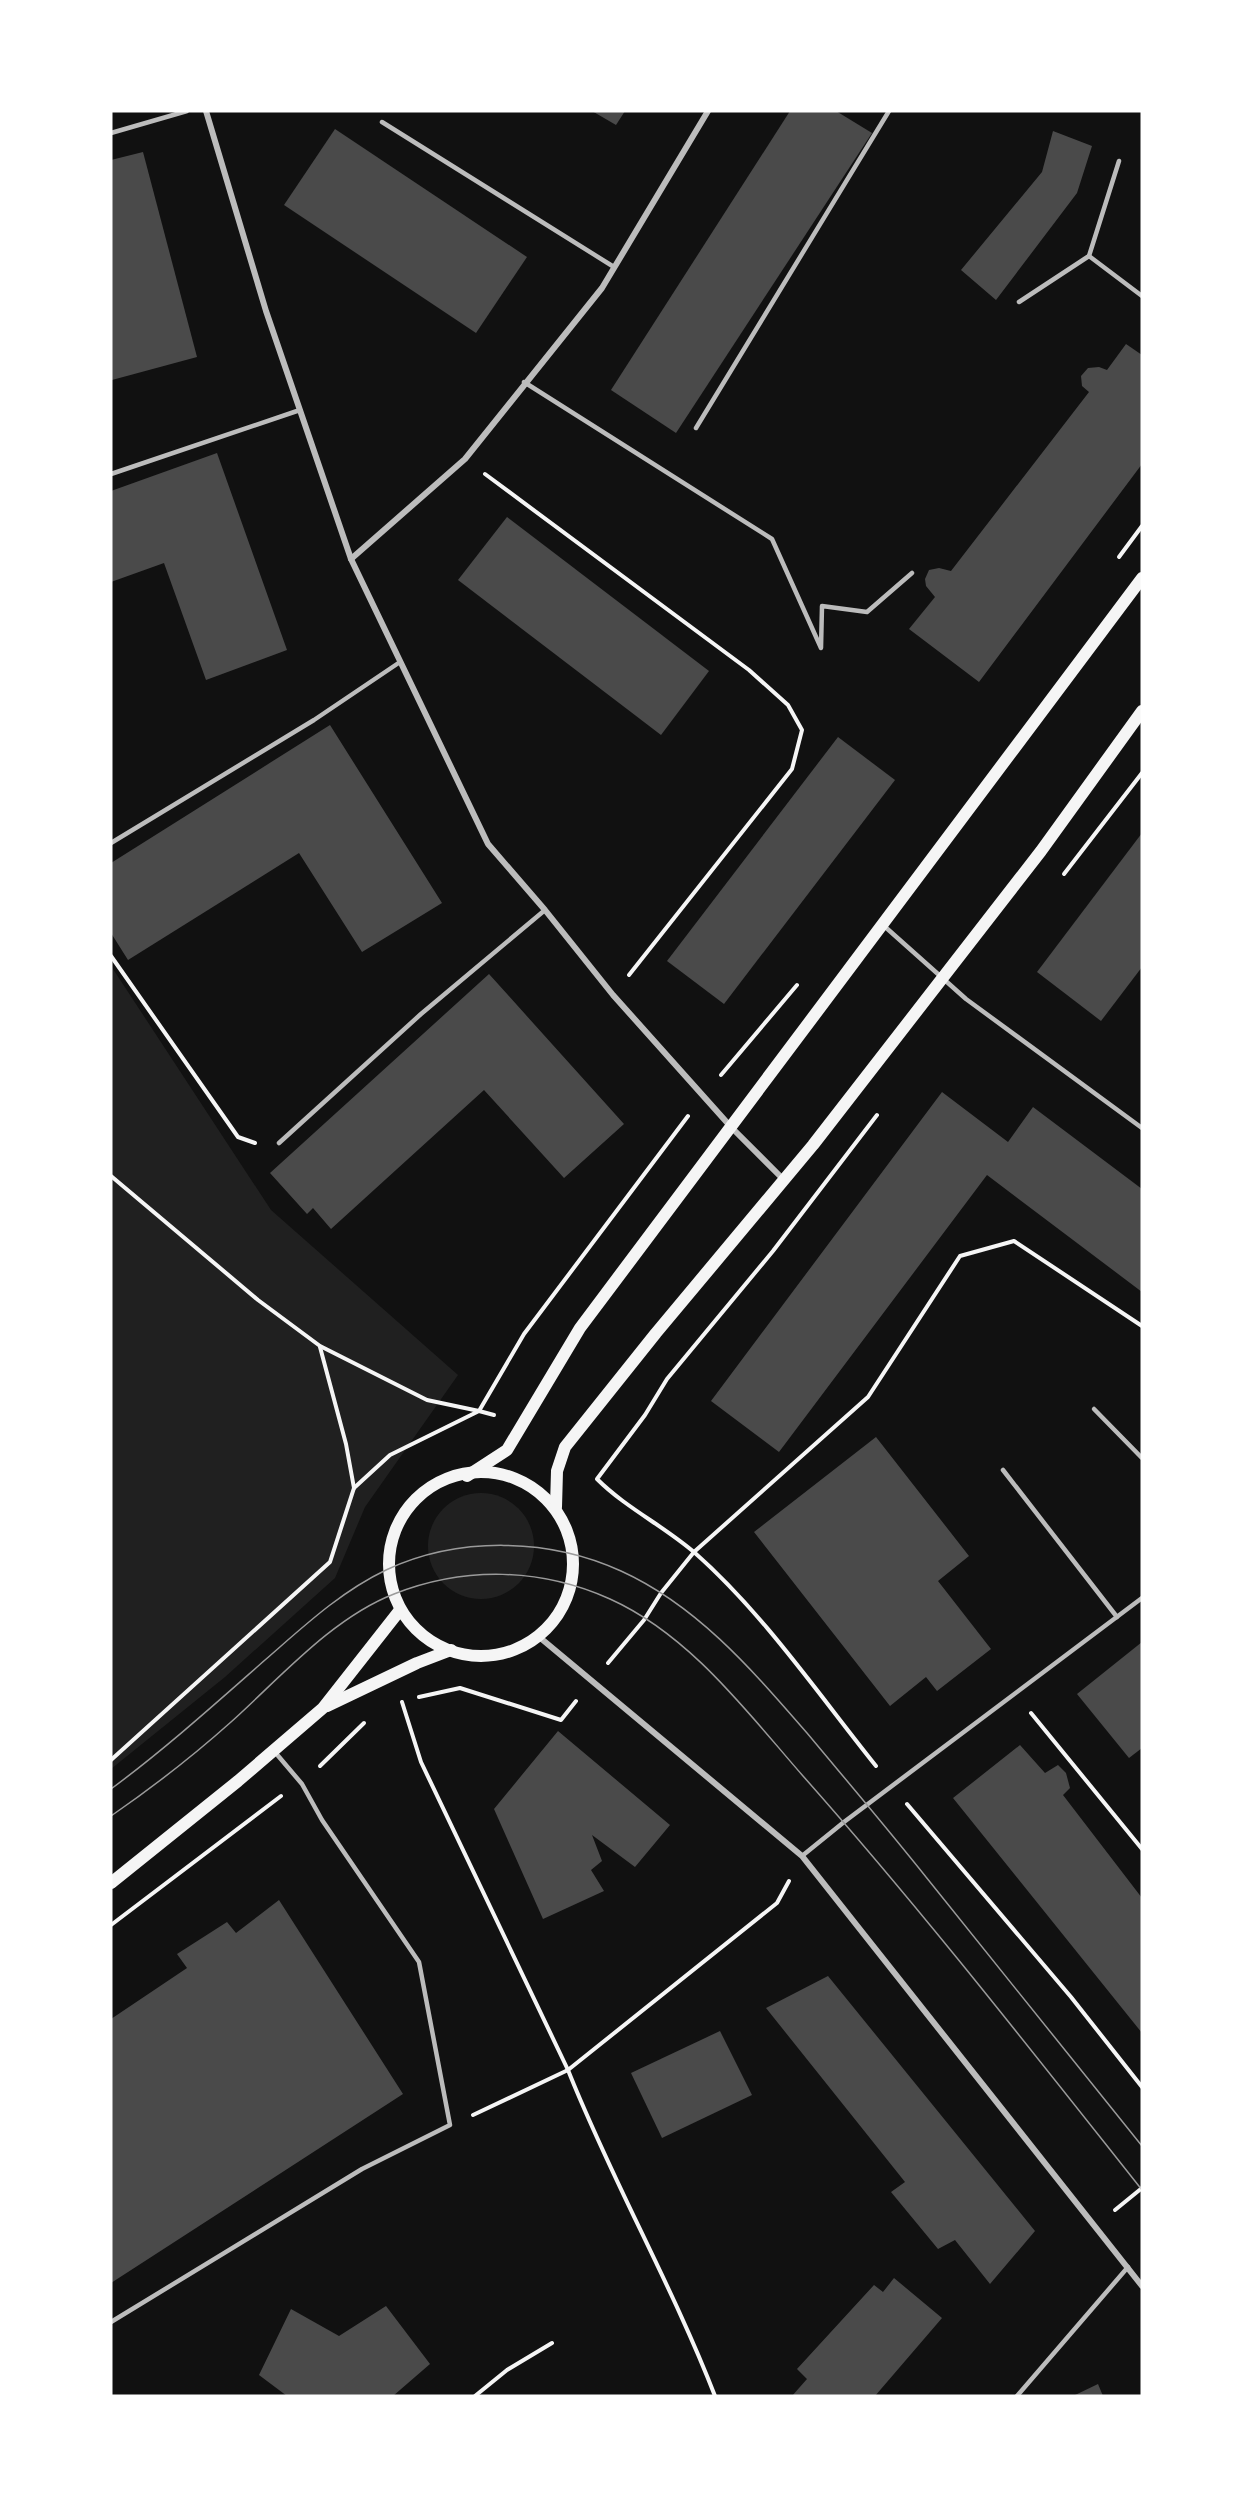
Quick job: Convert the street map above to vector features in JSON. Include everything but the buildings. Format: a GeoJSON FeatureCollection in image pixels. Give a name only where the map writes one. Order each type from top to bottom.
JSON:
{"type":"FeatureCollection","features":[{"type":"Feature","properties":{"kind":"main road"},"geometry":{"type":"LineString","coordinates":[[467,1476],[507,1450],[580,1329],[1142,578]]}},
{"type":"Feature","properties":{"kind":"main road"},"geometry":{"type":"LineString","coordinates":[[556,1507],[557,1472],[564,1447],[656,1333],[785,1180],[1041,851],[1142,711]]}},
{"type":"Feature","properties":{"kind":"main road"},"geometry":{"type":"LineString","coordinates":[[500,1475],[531,1486],[556,1507],[568,1529],[574,1554],[572,1584],[566,1602],[559,1613],[538,1636],[511,1650],[481,1655],[451,1650],[421,1635],[399,1610],[392,1595],[387,1570],[390,1543],[400,1518],[418,1497],[441,1482],[467,1476],[500,1475]]}},
{"type":"Feature","properties":{"kind":"main road"},"geometry":{"type":"LineString","coordinates":[[111,1883],[274,1751],[323,1708],[399,1610]]}},
{"type":"Feature","properties":{"kind":"main road"},"geometry":{"type":"LineString","coordinates":[[323,1708],[417,1663],[451,1650]]}},
{"type":"Feature","properties":{"kind":"street"},"geometry":{"type":"LineString","coordinates":[[206,111],[266,311],[351,559],[488,844],[545,910],[613,995],[731,1127],[785,1180]]}},
{"type":"Feature","properties":{"kind":"street"},"geometry":{"type":"LineString","coordinates":[[351,559],[465,459],[524,382],[602,288],[708,111]]}},
{"type":"Feature","properties":{"kind":"street"},"geometry":{"type":"LineString","coordinates":[[538,1636],[802,1856],[1142,2286]]}},
{"type":"Feature","properties":{"kind":"lane"},"geometry":{"type":"LineString","coordinates":[[111,133],[187,111]]}},
{"type":"Feature","properties":{"kind":"lane"},"geometry":{"type":"LineString","coordinates":[[696,428],[889,111]]}},
{"type":"Feature","properties":{"kind":"lane"},"geometry":{"type":"LineString","coordinates":[[382,122],[614,267]]}},
{"type":"Feature","properties":{"kind":"lane"},"geometry":{"type":"LineString","coordinates":[[1018,302],[1089,256],[1119,161]]}},
{"type":"Feature","properties":{"kind":"lane"},"geometry":{"type":"LineString","coordinates":[[1089,256],[1142,296]]}},
{"type":"Feature","properties":{"kind":"lane"},"geometry":{"type":"LineString","coordinates":[[524,382],[772,539],[821,648],[822,606],[867,612],[912,573]]}},
{"type":"Feature","properties":{"kind":"lane"},"geometry":{"type":"LineString","coordinates":[[111,474],[300,410]]}},
{"type":"Feature","properties":{"kind":"lane"},"geometry":{"type":"LineString","coordinates":[[111,843],[314,720],[400,662]]}},
{"type":"Feature","properties":{"kind":"lane"},"geometry":{"type":"LineString","coordinates":[[279,1143],[421,1014],[545,910]]}},
{"type":"Feature","properties":{"kind":"lane"},"geometry":{"type":"LineString","coordinates":[[883,925],[942,980],[1142,1128]]}},
{"type":"Feature","properties":{"kind":"lane"},"geometry":{"type":"LineString","coordinates":[[1094,1409],[1142,1458]]}},
{"type":"Feature","properties":{"kind":"lane"},"geometry":{"type":"LineString","coordinates":[[1003,1470],[1117,1617]]}},
{"type":"Feature","properties":{"kind":"lane"},"geometry":{"type":"LineString","coordinates":[[802,1856],[1142,1598]]}},
{"type":"Feature","properties":{"kind":"lane"},"geometry":{"type":"LineString","coordinates":[[111,2322],[362,2169],[450,2125],[419,1962],[322,1820],[302,1784],[274,1751]]}},
{"type":"Feature","properties":{"kind":"lane"},"geometry":{"type":"LineString","coordinates":[[1017,2396],[1128,2268]]}},
{"type":"Feature","properties":{"kind":"path"},"geometry":{"type":"LineString","coordinates":[[465,459],[749,669],[788,705],[802,730],[792,769],[613,995]]}},
{"type":"Feature","properties":{"kind":"path"},"geometry":{"type":"LineString","coordinates":[[1113,564],[1142,526]]}},
{"type":"Feature","properties":{"kind":"path"},"geometry":{"type":"LineString","coordinates":[[111,956],[238,1137],[267,1148],[279,1143]]}},
{"type":"Feature","properties":{"kind":"path"},"geometry":{"type":"LineString","coordinates":[[354,1488],[390,1455],[479,1411],[524,1334],[703,1096],[804,976]]}},
{"type":"Feature","properties":{"kind":"path"},"geometry":{"type":"LineString","coordinates":[[111,1176],[258,1300],[320,1346],[383,1375],[428,1400],[479,1411]]}},
{"type":"Feature","properties":{"kind":"path"},"geometry":{"type":"LineString","coordinates":[[393,1706],[402,1701],[460,1688],[561,1720],[644,1620],[661,1593],[694,1552],[868,1397],[960,1256],[1014,1240],[1142,1326]]}},
{"type":"Feature","properties":{"kind":"path"},"geometry":{"type":"LineString","coordinates":[[111,1760],[330,1562],[354,1488],[346,1444],[320,1346]]}},
{"type":"Feature","properties":{"kind":"path"},"geometry":{"type":"LineString","coordinates":[[645,1415],[597,1479],[610,1493],[694,1552],[743,1600],[892,1787],[1071,1997],[1142,2087]]}},
{"type":"Feature","properties":{"kind":"path"},"geometry":{"type":"LineString","coordinates":[[1015,1694],[1142,1848]]}},
{"type":"Feature","properties":{"kind":"path"},"geometry":{"type":"LineString","coordinates":[[402,1701],[421,1762],[568,2070],[588,2122],[691,2334],[715,2396]]}},
{"type":"Feature","properties":{"kind":"path"},"geometry":{"type":"LineString","coordinates":[[111,1924],[223,1842],[271,1803],[302,1784],[367,1720]]}},
{"type":"Feature","properties":{"kind":"path"},"geometry":{"type":"LineString","coordinates":[[450,2125],[568,2070],[777,1903],[802,1856]]}},
{"type":"Feature","properties":{"kind":"path"},"geometry":{"type":"LineString","coordinates":[[1095,2226],[1142,2188]]}},
{"type":"Feature","properties":{"kind":"path"},"geometry":{"type":"LineString","coordinates":[[475,2396],[507,2370],[552,2343]]}},
{"type":"Feature","properties":{"kind":"shaded area"},"geometry":{"type":"Polygon","coordinates":[[[111,966],[271,1210],[458,1375],[365,1507],[335,1578],[225,1677],[111,1769],[111,966]]]}},
{"type":"Feature","properties":{"kind":"shaded area"},"geometry":{"type":"Polygon","coordinates":[[[481,1493],[501,1497],[519,1508],[530,1526],[534,1546],[530,1566],[519,1584],[501,1595],[481,1599],[461,1595],[443,1584],[432,1566],[428,1546],[432,1526],[443,1508],[461,1497],[481,1493]]]}},
{"type":"Feature","properties":{"kind":"tram line"},"geometry":{"type":"LineString","coordinates":[[111,1789],[209,1710],[322,1611],[353,1589],[386,1570],[443,1551],[504,1545],[564,1552],[593,1560],[649,1585],[675,1602],[723,1642],[766,1686],[882,1823],[1142,2146]]}},
{"type":"Feature","properties":{"kind":"tram line"},"geometry":{"type":"LineString","coordinates":[[111,1816],[202,1747],[328,1633],[371,1605],[421,1585],[475,1575],[530,1576],[584,1589],[639,1614],[666,1633],[716,1677],[847,1826],[933,1929],[1142,2190]]}}]}
